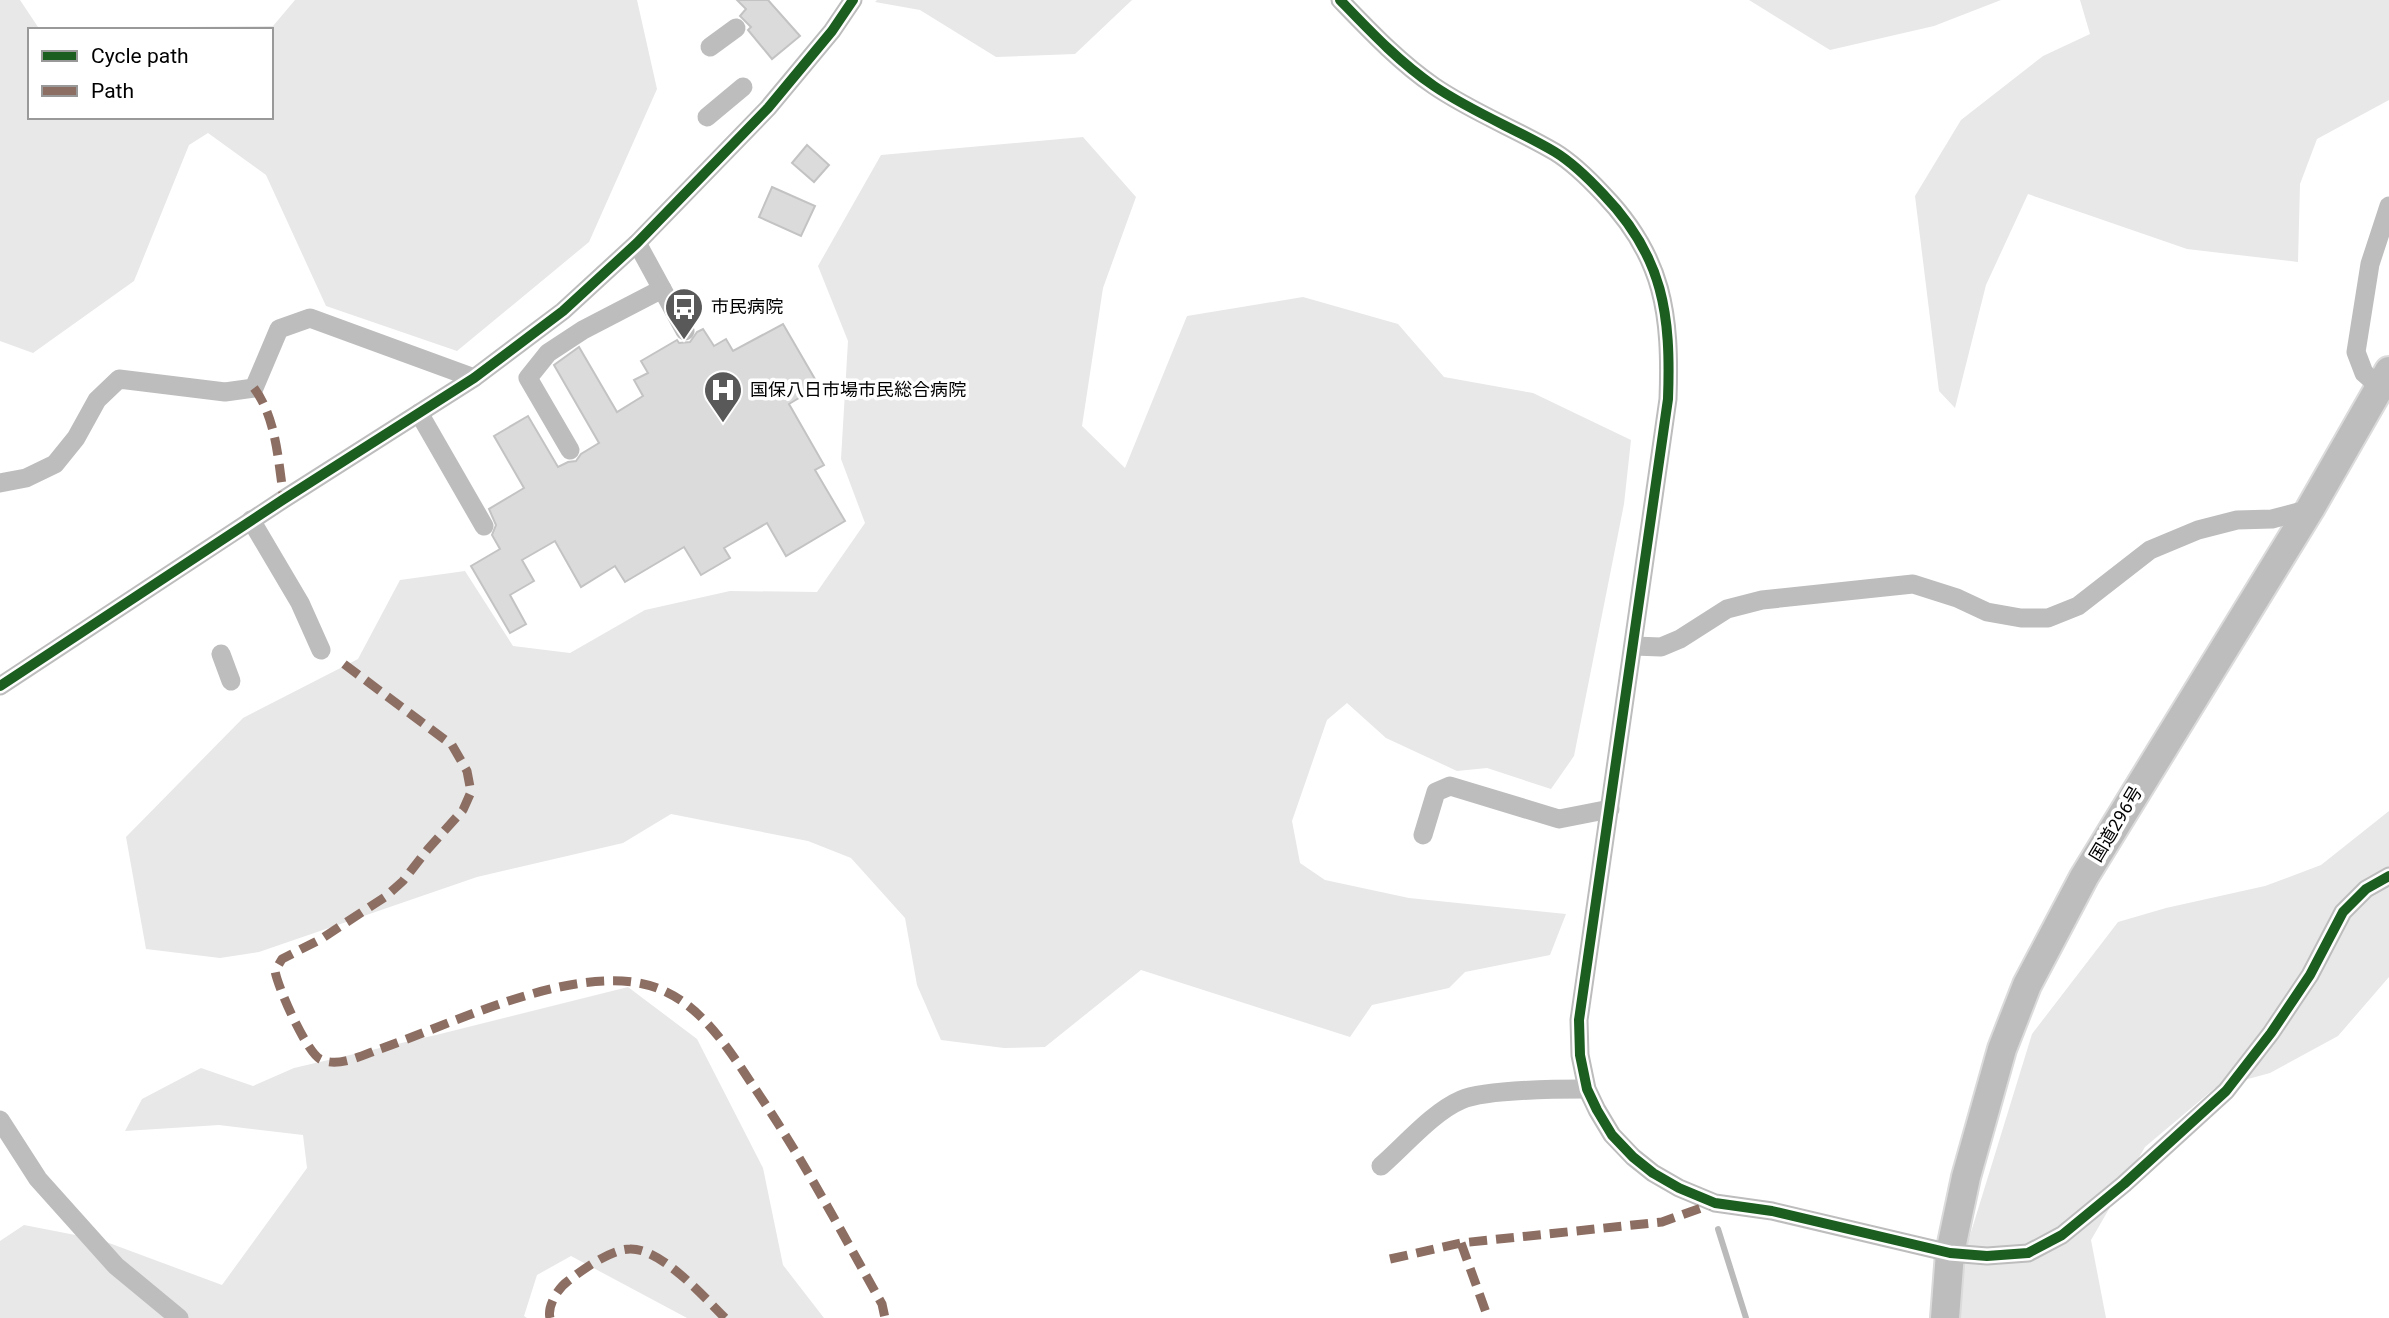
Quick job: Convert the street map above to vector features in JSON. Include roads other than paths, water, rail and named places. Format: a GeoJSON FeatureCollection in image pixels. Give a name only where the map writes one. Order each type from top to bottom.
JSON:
{"type":"FeatureCollection","features":[{"type":"Feature","properties":{"kind":"highway","name":"国道296号"},"geometry":{"type":"LineString","coordinates":[[1945,1318],[1950,1253],[1982,1117],[2002,1049],[2027,985],[2127,803],[2310,509],[2384,379]]}},
{"type":"Feature","properties":{"kind":"street"},"geometry":{"type":"LineString","coordinates":[[0,686],[251,520],[474,378],[563,311],[637,243],[768,108],[832,31],[853,0]]}},
{"type":"Feature","properties":{"kind":"street"},"geometry":{"type":"LineString","coordinates":[[1340,0],[1383,45],[1434,86],[1558,154],[1589,179],[1640,237],[1655,271],[1666,309],[1670,350],[1668,399],[1579,1020],[1580,1055],[1587,1089],[1612,1135],[1633,1157],[1678,1188],[1715,1203],[1772,1211],[1950,1253],[1987,1256],[2028,1253],[2062,1235],[2124,1184],[2226,1091],[2271,1033],[2310,975],[2343,912],[2366,889],[2389,876]]}},
{"type":"Feature","properties":{"kind":"street"},"geometry":{"type":"LineString","coordinates":[[710,47],[736,28]]}},
{"type":"Feature","properties":{"kind":"street"},"geometry":{"type":"LineString","coordinates":[[707,117],[738,83],[768,108]]}},
{"type":"Feature","properties":{"kind":"street"},"geometry":{"type":"LineString","coordinates":[[2384,379],[2364,373],[2356,352],[2370,264],[2389,206]]}},
{"type":"Feature","properties":{"kind":"street"},"geometry":{"type":"LineString","coordinates":[[637,243],[685,331]]}},
{"type":"Feature","properties":{"kind":"street"},"geometry":{"type":"LineString","coordinates":[[570,450],[528,378],[548,353],[583,330],[662,289]]}},
{"type":"Feature","properties":{"kind":"street"},"geometry":{"type":"LineString","coordinates":[[0,483],[26,478],[55,464],[76,438],[97,400],[119,379],[225,392],[254,388],[279,329],[310,318],[474,378]]}},
{"type":"Feature","properties":{"kind":"street"},"geometry":{"type":"LineString","coordinates":[[419,413],[484,526]]}},
{"type":"Feature","properties":{"kind":"street"},"geometry":{"type":"LineString","coordinates":[[1634,646],[1661,647],[1680,639],[1727,609],[1762,600],[1913,584],[1957,598],[1987,612],[2021,618],[2048,618],[2078,606],[2150,550],[2198,530],[2237,520],[2272,519],[2310,509]]}},
{"type":"Feature","properties":{"kind":"street"},"geometry":{"type":"LineString","coordinates":[[251,520],[300,603],[321,650]]}},
{"type":"Feature","properties":{"kind":"street"},"geometry":{"type":"LineString","coordinates":[[221,653],[231,681]]}},
{"type":"Feature","properties":{"kind":"street"},"geometry":{"type":"LineString","coordinates":[[1423,835],[1436,792],[1450,786],[1559,819],[1610,809]]}},
{"type":"Feature","properties":{"kind":"street"},"geometry":{"type":"LineString","coordinates":[[1381,1166],[1446,1108],[1464,1098],[1493,1093],[1587,1089]]}},
{"type":"Feature","properties":{"kind":"street"},"geometry":{"type":"LineString","coordinates":[[0,1120],[38,1179],[116,1266],[179,1318]]}},
{"type":"Feature","properties":{"kind":"waterway"},"geometry":{"type":"LineString","coordinates":[[1718,1229],[1746,1318]]}},
{"type":"Feature","properties":{"kind":"place","name":"市民病院"},"geometry":{"type":"Point","coordinates":[684,341]}},
{"type":"Feature","properties":{"kind":"place","name":"国保八日市場市民総合病院"},"geometry":{"type":"Point","coordinates":[723,424]}}]}
